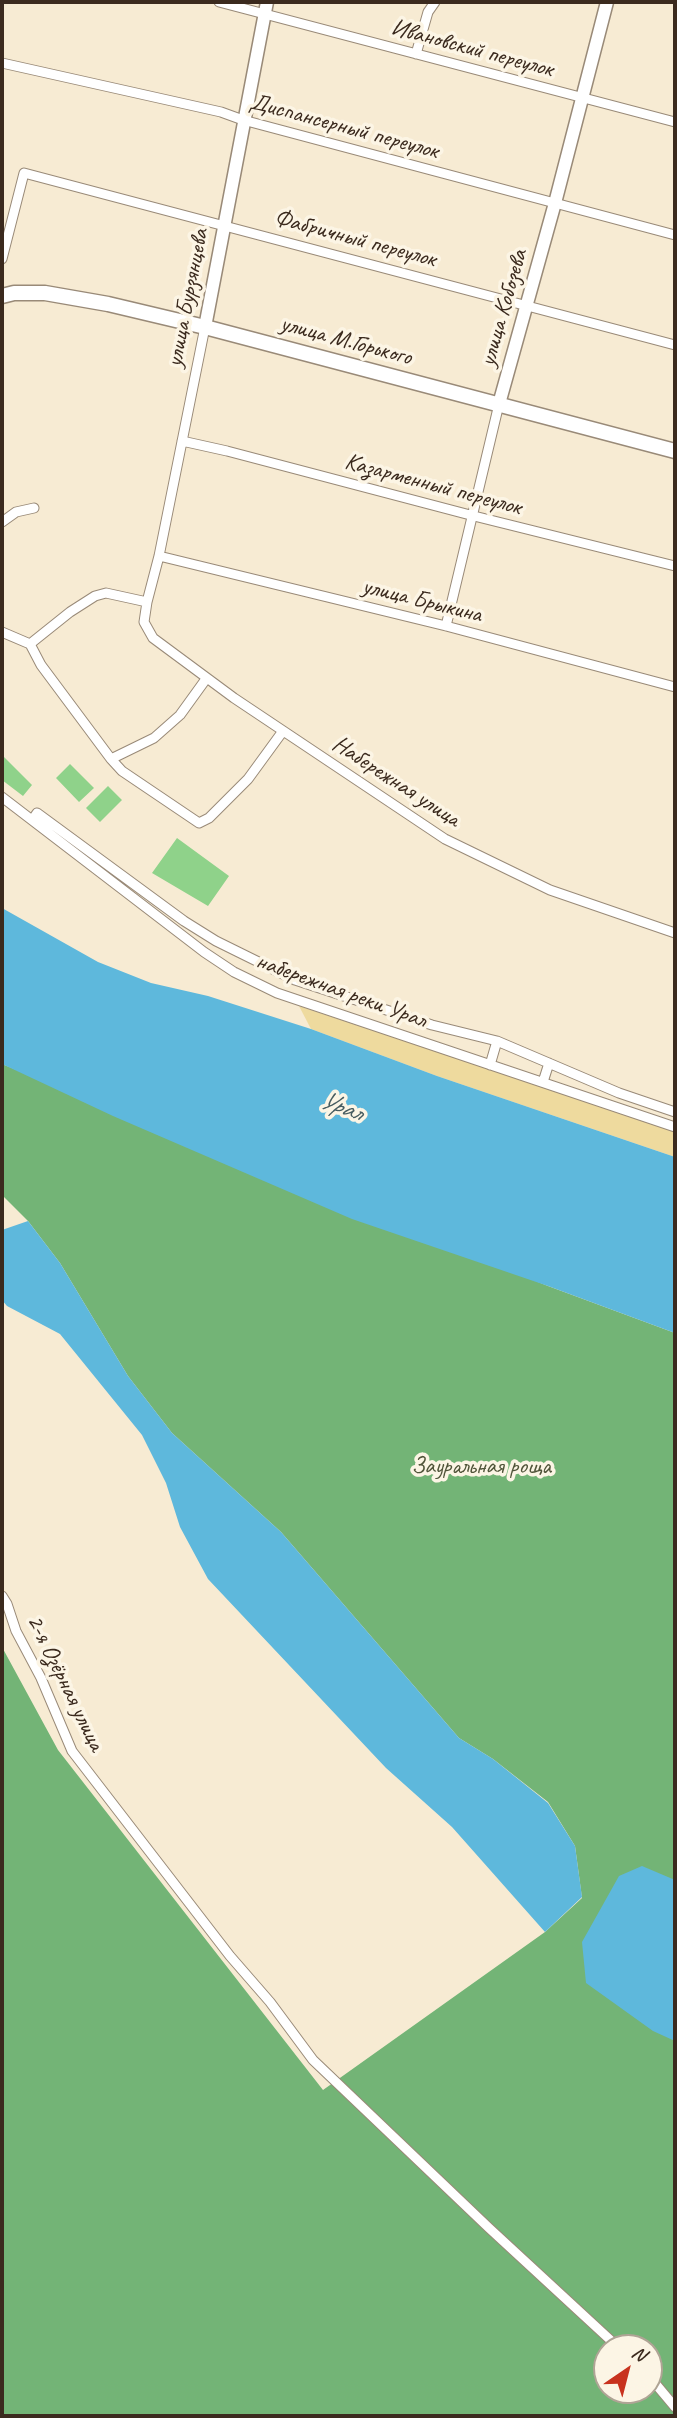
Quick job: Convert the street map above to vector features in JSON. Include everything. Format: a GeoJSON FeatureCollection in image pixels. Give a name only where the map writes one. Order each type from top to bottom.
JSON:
{"type":"FeatureCollection","features":[{"type":"Feature","properties":{"kind":"main road","name":"улица Кобозева"},"geometry":{"type":"LineString","coordinates":[[499,404],[607,2]]}},
{"type":"Feature","properties":{"kind":"main road","name":"улица Бурзянцева"},"geometry":{"type":"LineString","coordinates":[[205,327],[265,8]]}},
{"type":"Feature","properties":{"kind":"main road","name":"улица М.Горького"},"geometry":{"type":"LineString","coordinates":[[2,296],[29,292],[68,296],[205,327],[675,451]]}},
{"type":"Feature","properties":{"kind":"street","name":"Ивановский переулок"},"geometry":{"type":"LineString","coordinates":[[219,2],[265,8],[416,54],[675,122]]}},
{"type":"Feature","properties":{"kind":"street"},"geometry":{"type":"LineString","coordinates":[[416,54],[428,12],[435,2]]}},
{"type":"Feature","properties":{"kind":"street","name":"Диспансерный переулок"},"geometry":{"type":"LineString","coordinates":[[2,63],[221,112],[675,234]]}},
{"type":"Feature","properties":{"kind":"street","name":"Фабричный переулок"},"geometry":{"type":"LineString","coordinates":[[2,258],[24,173],[675,345]]}},
{"type":"Feature","properties":{"kind":"street","name":"улица Бурзянцева"},"geometry":{"type":"LineString","coordinates":[[147,601],[159,556],[205,327]]}},
{"type":"Feature","properties":{"kind":"street","name":"улица Кобозева"},"geometry":{"type":"LineString","coordinates":[[446,626],[499,404]]}},
{"type":"Feature","properties":{"kind":"street","name":"Казарменный переулок"},"geometry":{"type":"LineString","coordinates":[[182,441],[675,566]]}},
{"type":"Feature","properties":{"kind":"street"},"geometry":{"type":"LineString","coordinates":[[2,522],[16,512],[34,508]]}},
{"type":"Feature","properties":{"kind":"street","name":"улица Брыкина"},"geometry":{"type":"LineString","coordinates":[[159,556],[446,626],[675,687]]}},
{"type":"Feature","properties":{"kind":"street"},"geometry":{"type":"LineString","coordinates":[[30,644],[69,612],[95,596],[106,593],[147,601]]}},
{"type":"Feature","properties":{"kind":"street","name":"Набережная улица"},"geometry":{"type":"LineString","coordinates":[[147,601],[144,622],[153,638],[206,679],[445,839],[550,890],[675,933]]}},
{"type":"Feature","properties":{"kind":"street"},"geometry":{"type":"LineString","coordinates":[[2,646],[6,635],[30,644],[41,665],[111,759],[135,782],[199,823],[209,818],[248,779],[283,731]]}},
{"type":"Feature","properties":{"kind":"street"},"geometry":{"type":"LineString","coordinates":[[111,759],[154,738],[180,715],[206,679]]}},
{"type":"Feature","properties":{"kind":"street","name":"набережная реки Урал"},"geometry":{"type":"LineString","coordinates":[[2,797],[234,972],[277,993],[675,1127]]}},
{"type":"Feature","properties":{"kind":"street","name":"набережная реки Урал"},"geometry":{"type":"LineString","coordinates":[[32,820],[37,813],[184,922],[295,980],[412,1018],[497,1041],[619,1093],[671,1110]]}},
{"type":"Feature","properties":{"kind":"street"},"geometry":{"type":"LineString","coordinates":[[288,995],[295,980]]}},
{"type":"Feature","properties":{"kind":"street"},"geometry":{"type":"LineString","coordinates":[[348,1017],[353,1000]]}},
{"type":"Feature","properties":{"kind":"street"},"geometry":{"type":"LineString","coordinates":[[406,1037],[412,1018]]}},
{"type":"Feature","properties":{"kind":"street"},"geometry":{"type":"LineString","coordinates":[[489,1065],[497,1041]]}},
{"type":"Feature","properties":{"kind":"street"},"geometry":{"type":"LineString","coordinates":[[542,1082],[549,1063]]}},
{"type":"Feature","properties":{"kind":"street"},"geometry":{"type":"LineString","coordinates":[[663,1123],[671,1110]]}},
{"type":"Feature","properties":{"kind":"street","name":"2-я Озёрная улица"},"geometry":{"type":"LineString","coordinates":[[2,1596],[72,1751],[313,2060],[604,2334]]}},
{"type":"Feature","properties":{"kind":"street"},"geometry":{"type":"LineString","coordinates":[[663,2393],[675,2407]]}},
{"type":"Feature","properties":{"kind":"green space"},"geometry":{"type":"Polygon","coordinates":[[[2,755],[32,785],[23,796],[2,780],[2,755]]]}},
{"type":"Feature","properties":{"kind":"green space"},"geometry":{"type":"Polygon","coordinates":[[[70,764],[94,788],[79,802],[56,778],[70,764]]]}},
{"type":"Feature","properties":{"kind":"green space"},"geometry":{"type":"Polygon","coordinates":[[[108,786],[122,800],[100,822],[86,808],[108,786]]]}},
{"type":"Feature","properties":{"kind":"green space"},"geometry":{"type":"Polygon","coordinates":[[[177,838],[229,876],[208,906],[152,873],[177,838]]]}},
{"type":"Feature","properties":{"kind":"green space","name":"Зауральная роща"},"geometry":{"type":"Polygon","coordinates":[[[2,1064],[548,1286],[675,1333],[675,2416],[2,2416],[2,1647],[58,1750],[323,2090],[545,1932],[582,1898],[575,1846],[548,1802],[493,1759],[459,1738],[281,1532],[172,1433],[128,1376],[60,1263],[28,1221],[2,1195],[2,1064]]]}},
{"type":"Feature","properties":{"kind":"sand"},"geometry":{"type":"Polygon","coordinates":[[[299,1006],[675,1131],[675,1157],[437,1076],[311,1029],[299,1006]]]}},
{"type":"Feature","properties":{"kind":"water","name":"Урал"},"geometry":{"type":"Polygon","coordinates":[[[2,908],[98,962],[151,983],[208,996],[311,1029],[437,1076],[675,1157],[675,1333],[352,1219],[113,1116],[2,1064],[2,908]]]}},
{"type":"Feature","properties":{"kind":"water"},"geometry":{"type":"Polygon","coordinates":[[[28,1221],[60,1263],[128,1376],[172,1433],[281,1532],[459,1738],[493,1759],[548,1803],[575,1846],[582,1897],[545,1932],[452,1827],[386,1768],[208,1579],[180,1527],[166,1483],[142,1435],[60,1334],[7,1306],[2,1300],[2,1230],[28,1221]]]}},
{"type":"Feature","properties":{"kind":"water"},"geometry":{"type":"Polygon","coordinates":[[[642,1866],[675,1880],[675,2041],[653,2031],[586,1983],[582,1942],[619,1876],[642,1866]]]}}]}
